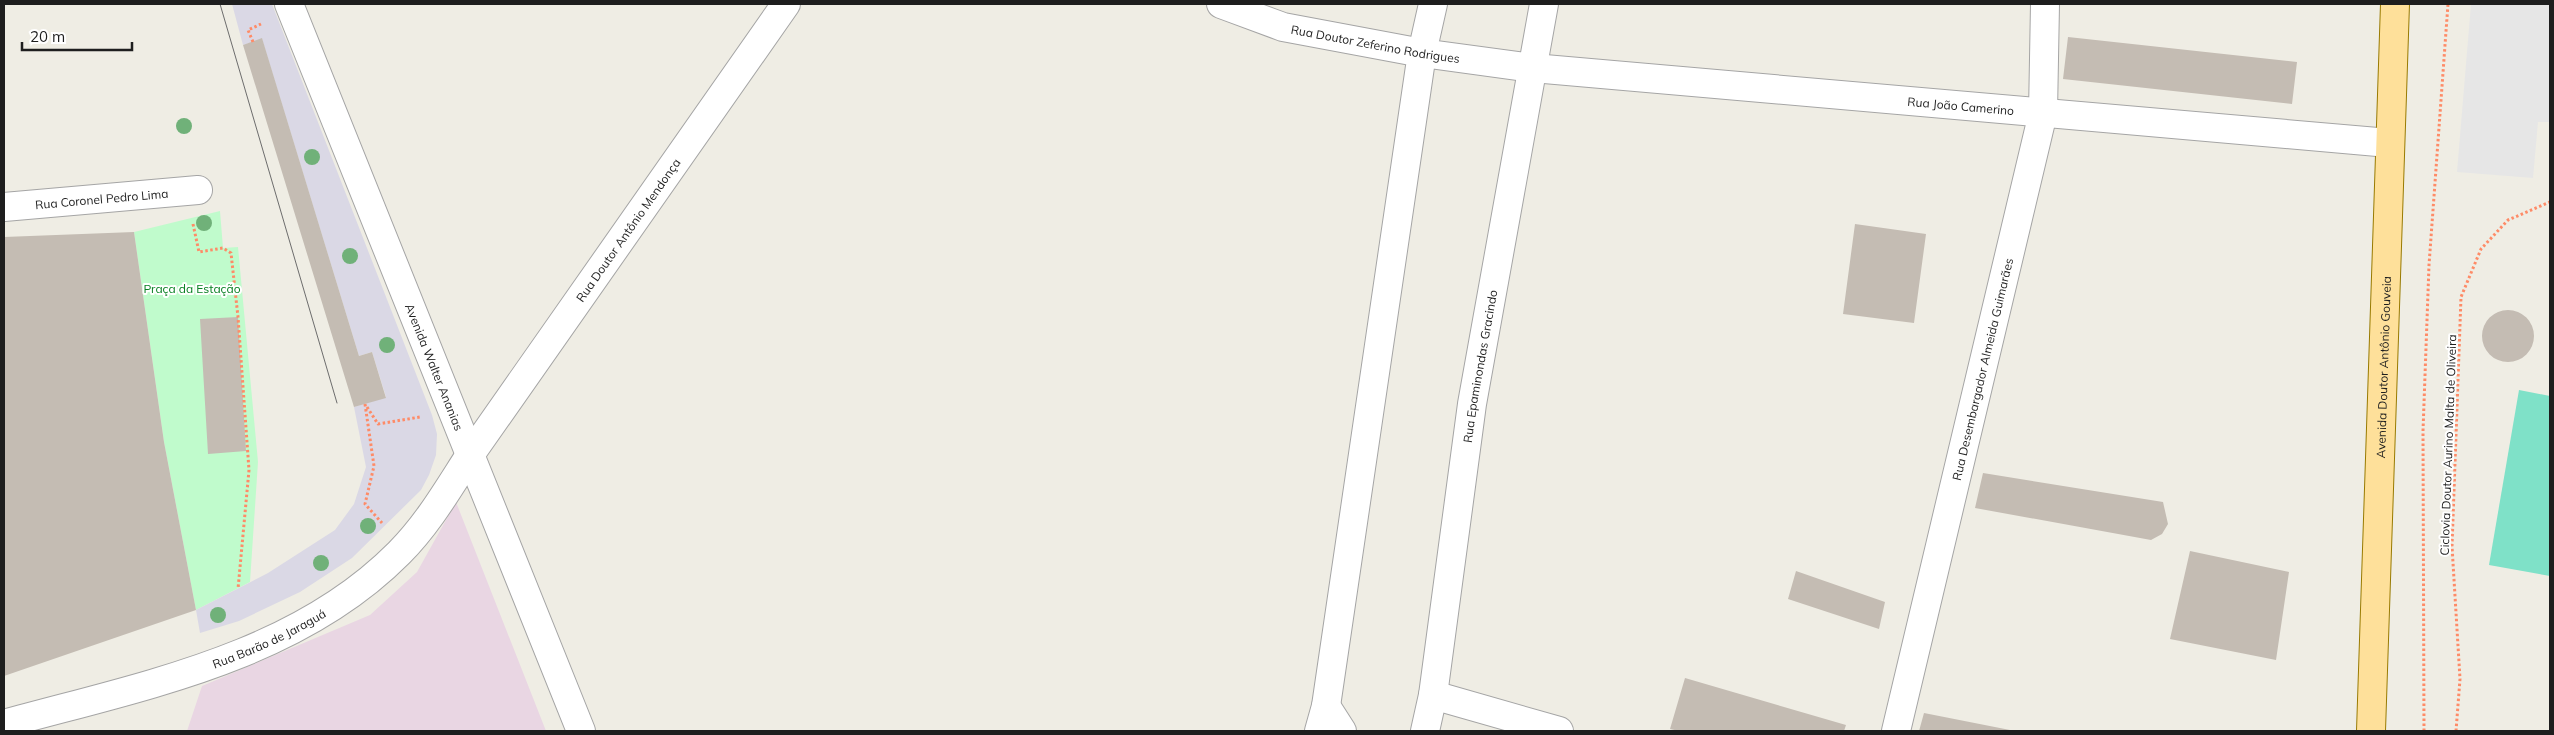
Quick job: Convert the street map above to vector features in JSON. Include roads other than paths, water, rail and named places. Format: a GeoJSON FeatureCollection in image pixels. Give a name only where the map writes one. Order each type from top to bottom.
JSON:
{"type":"FeatureCollection","features":[{"type":"Feature","properties":{"kind":"main road","name":"Avenida Doutor Antônio Gouveia"},"geometry":{"type":"LineString","coordinates":[[2371,731],[2389,143],[2396,4]]}},
{"type":"Feature","properties":{"kind":"street","name":"Avenida Walter Ananias"},"geometry":{"type":"LineString","coordinates":[[289,4],[581,731]]}},
{"type":"Feature","properties":{"kind":"street","name":"Rua Doutor Antônio Mendonça"},"geometry":{"type":"LineString","coordinates":[[470,455],[786,4]]}},
{"type":"Feature","properties":{"kind":"street","name":"Rua Doutor Zeferino Rodrigues"},"geometry":{"type":"LineString","coordinates":[[1221,4],[1283,27],[1422,52],[1533,68]]}},
{"type":"Feature","properties":{"kind":"street"},"geometry":{"type":"LineString","coordinates":[[1342,731],[1322,718],[1422,52],[1433,4]]}},
{"type":"Feature","properties":{"kind":"street","name":"Rua Epaminondas Gracindo"},"geometry":{"type":"LineString","coordinates":[[1425,731],[1433,695],[1472,404],[1544,4]]}},
{"type":"Feature","properties":{"kind":"street","name":"Rua Desembargador Almeida Guimarães"},"geometry":{"type":"LineString","coordinates":[[1896,731],[2043,113],[2045,4]]}},
{"type":"Feature","properties":{"kind":"street","name":"Rua João Camerino"},"geometry":{"type":"LineString","coordinates":[[1533,68],[2389,143]]}},
{"type":"Feature","properties":{"kind":"street","name":"Rua Coronel Pedro Lima"},"geometry":{"type":"LineString","coordinates":[[4,207],[198,190]]}},
{"type":"Feature","properties":{"kind":"street","name":"Rua Barão de Jaraguá"},"geometry":{"type":"LineString","coordinates":[[4,724],[192,672],[292,631],[344,599],[399,554],[427,522],[470,455]]}},
{"type":"Feature","properties":{"kind":"street"},"geometry":{"type":"LineString","coordinates":[[1433,695],[1559,731]]}},
{"type":"Feature","properties":{"kind":"tram line"},"geometry":{"type":"LineString","coordinates":[[220,4],[337,403]]}},
{"type":"Feature","properties":{"kind":"park label","name":"Praça da Estação"},"geometry":{"type":"Point","coordinates":[192,288]}}]}
